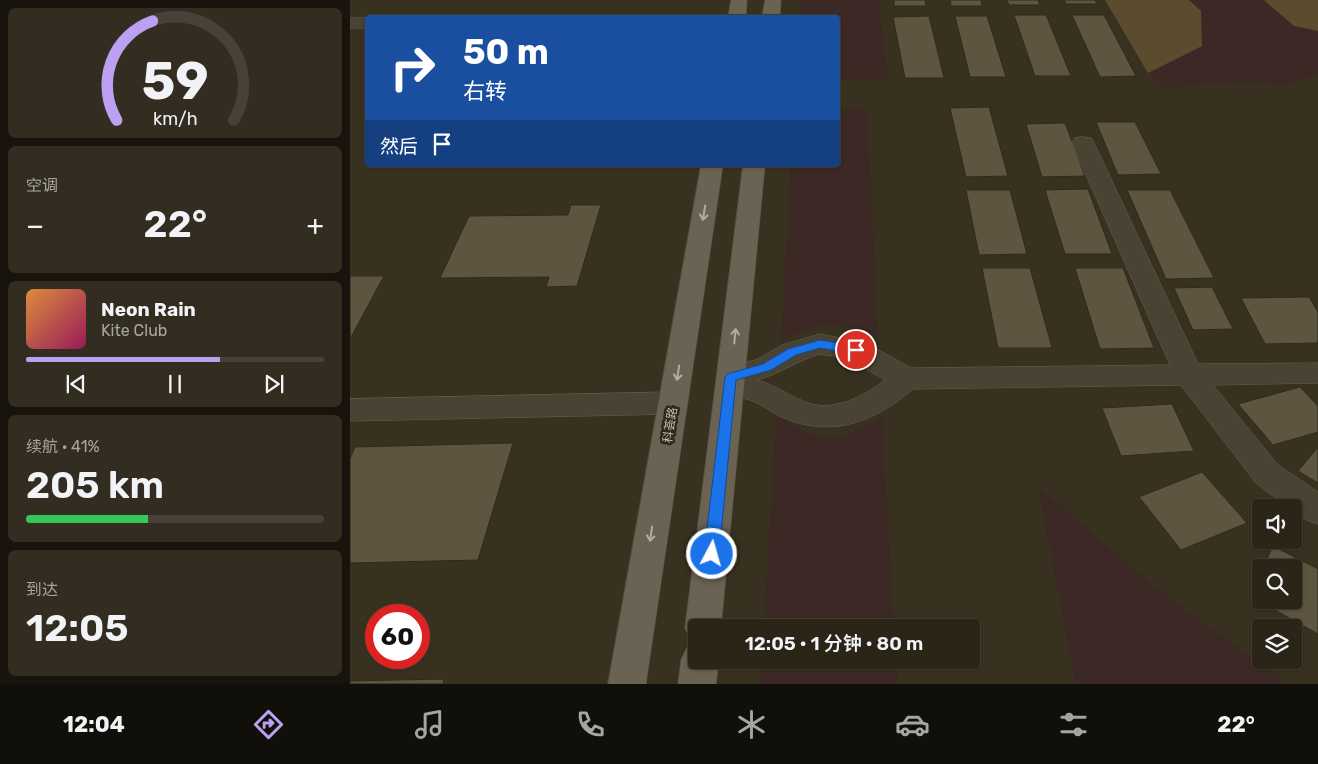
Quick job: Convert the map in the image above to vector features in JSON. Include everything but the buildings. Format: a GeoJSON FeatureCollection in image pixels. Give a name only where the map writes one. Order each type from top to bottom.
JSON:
{"type":"FeatureCollection","features":[{"type":"Feature","properties":{"kind":"main road"},"geometry":{"type":"LineString","coordinates":[[738,15],[740,0]]}},
{"type":"Feature","properties":{"kind":"main road"},"geometry":{"type":"LineString","coordinates":[[771,15],[772,0]]}},
{"type":"Feature","properties":{"kind":"main road","name":"科荟路"},"geometry":{"type":"LineString","coordinates":[[626,684],[712,167]]}},
{"type":"Feature","properties":{"kind":"main road"},"geometry":{"type":"LineString","coordinates":[[704,619],[754,167]]}},
{"type":"Feature","properties":{"kind":"main road"},"geometry":{"type":"LineString","coordinates":[[697,684],[699,669]]}},
{"type":"Feature","properties":{"kind":"street"},"geometry":{"type":"LineString","coordinates":[[350,23],[365,23]]}},
{"type":"Feature","properties":{"kind":"street"},"geometry":{"type":"LineString","coordinates":[[1083,143],[1189,375],[1267,474],[1318,510]]}},
{"type":"Feature","properties":{"kind":"street"},"geometry":{"type":"LineString","coordinates":[[731,381],[767,367],[792,352],[820,344],[856,350],[906,379],[1318,373]]}},
{"type":"Feature","properties":{"kind":"street"},"geometry":{"type":"LineString","coordinates":[[731,381],[761,392],[795,411],[823,418],[850,414],[887,396],[906,379]]}},
{"type":"Feature","properties":{"kind":"street"},"geometry":{"type":"LineString","coordinates":[[350,410],[673,403]]}},
{"type":"Feature","properties":{"kind":"shaded area"},"geometry":{"type":"Polygon","coordinates":[[[801,0],[878,0],[888,79],[840,79],[840,15],[800,15],[801,0]]]}},
{"type":"Feature","properties":{"kind":"shaded area"},"geometry":{"type":"Polygon","coordinates":[[[1105,0],[1189,0],[1201,11],[1202,46],[1148,73],[1105,0]]]}},
{"type":"Feature","properties":{"kind":"shaded area"},"geometry":{"type":"Polygon","coordinates":[[[1189,0],[1264,0],[1294,26],[1318,31],[1318,75],[1283,86],[1248,81],[1166,88],[1148,73],[1202,46],[1201,11],[1189,0]]]}},
{"type":"Feature","properties":{"kind":"shaded area"},"geometry":{"type":"Polygon","coordinates":[[[1264,0],[1318,0],[1318,31],[1294,26],[1264,0]]]}},
{"type":"Feature","properties":{"kind":"shaded area"},"geometry":{"type":"Polygon","coordinates":[[[867,109],[878,336],[851,328],[829,325],[807,329],[781,341],[791,167],[840,167],[840,110],[867,109]]]}},
{"type":"Feature","properties":{"kind":"shaded area"},"geometry":{"type":"Polygon","coordinates":[[[776,415],[806,432],[828,438],[851,433],[882,418],[894,619],[764,619],[776,415]]]}},
{"type":"Feature","properties":{"kind":"shaded area"},"geometry":{"type":"Polygon","coordinates":[[[1038,487],[1151,584],[1252,658],[1252,669],[1267,669],[1287,684],[1076,684],[1038,487]]]}},
{"type":"Feature","properties":{"kind":"shaded area"},"geometry":{"type":"Polygon","coordinates":[[[762,669],[897,669],[898,684],[761,684],[762,669]]]}},
{"type":"Feature","properties":{"kind":"route"},"geometry":{"type":"LineString","coordinates":[[712,554],[731,377],[767,367],[792,352],[820,344],[856,350]]}}]}
